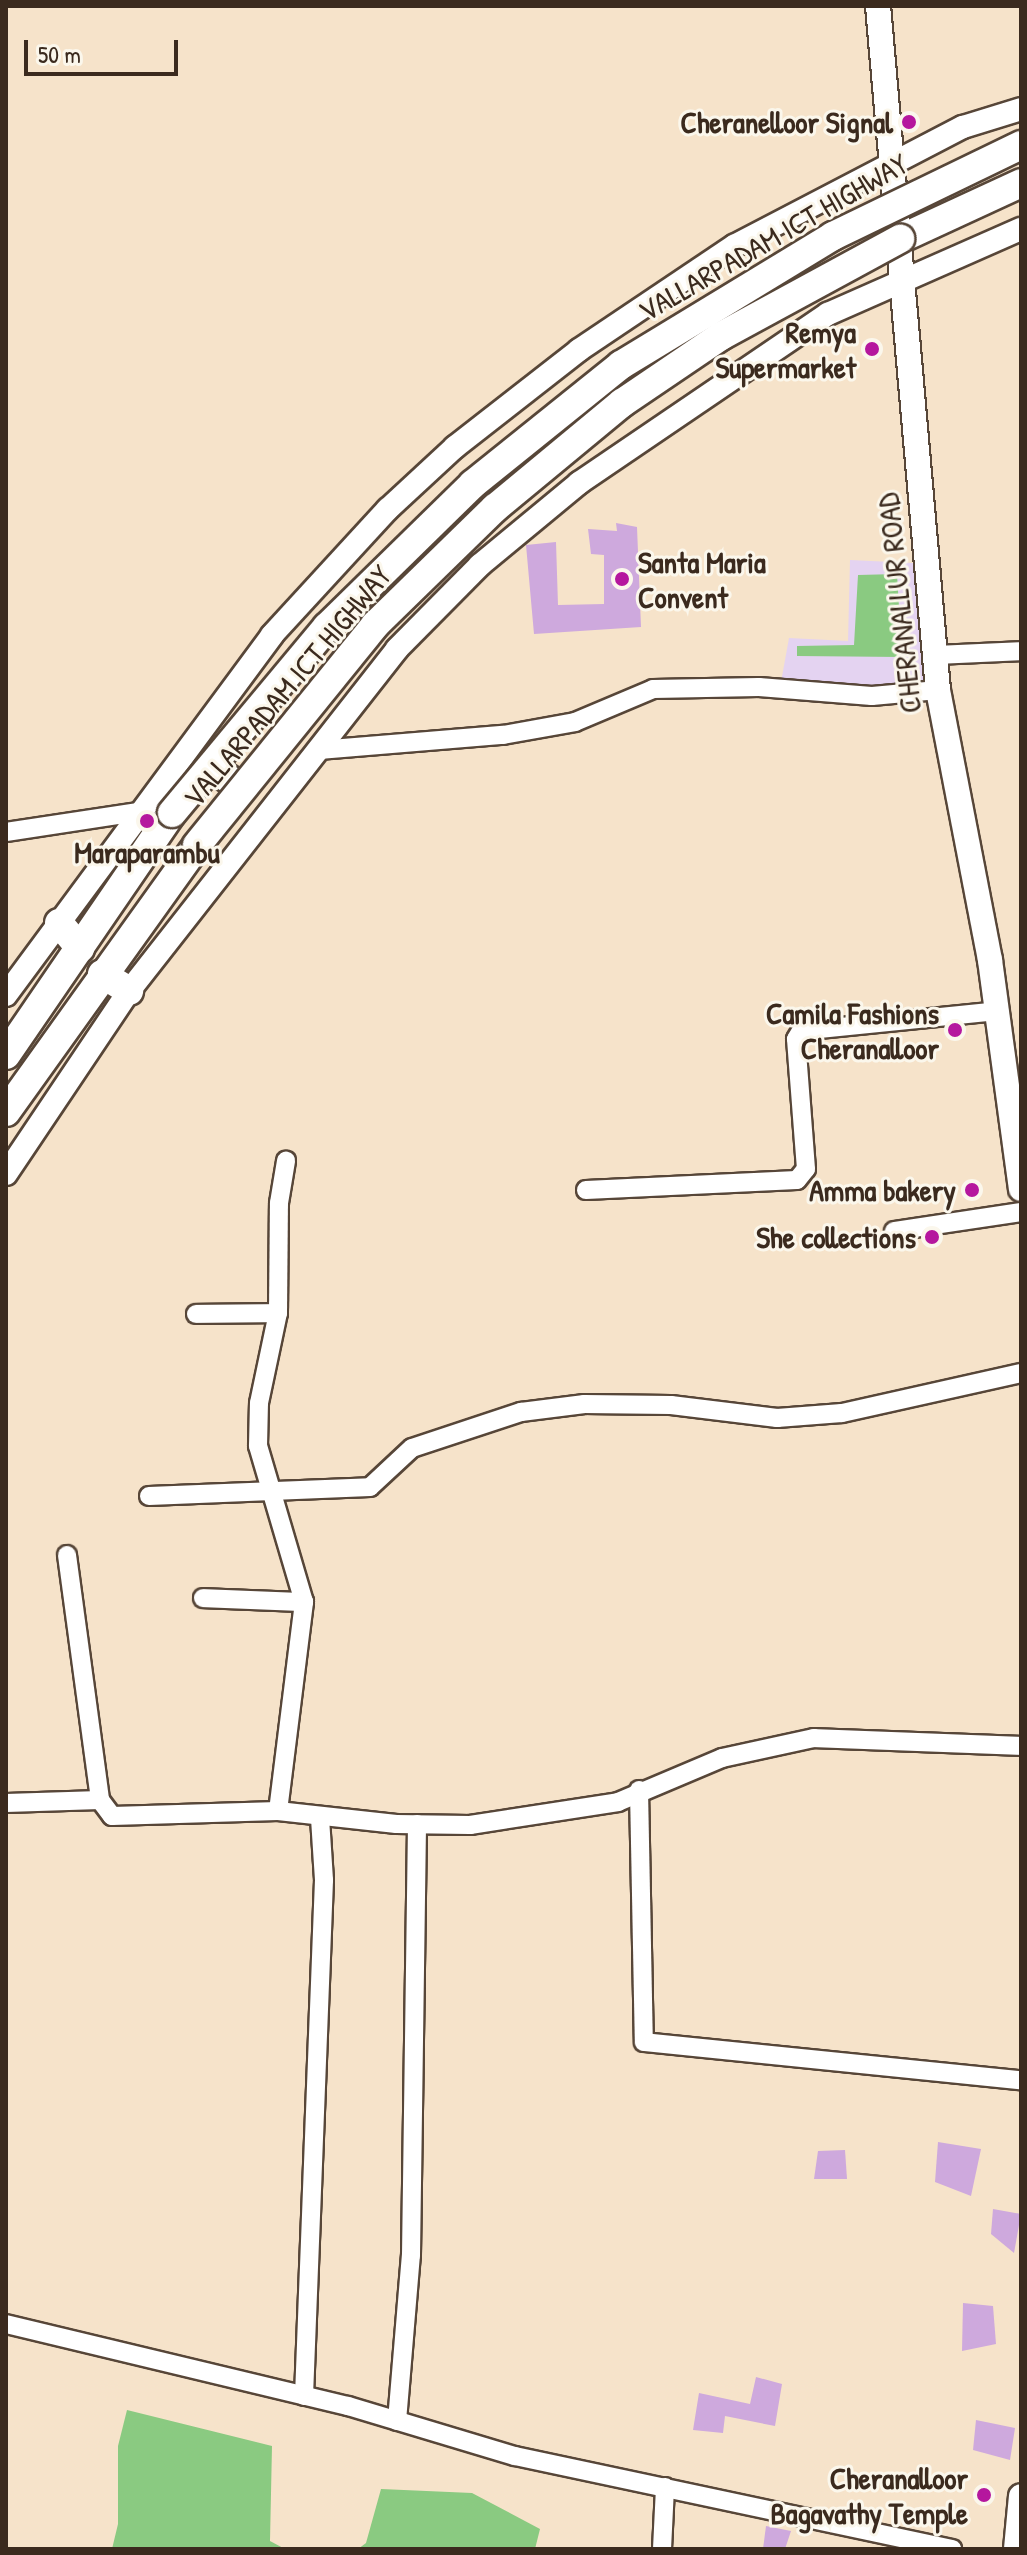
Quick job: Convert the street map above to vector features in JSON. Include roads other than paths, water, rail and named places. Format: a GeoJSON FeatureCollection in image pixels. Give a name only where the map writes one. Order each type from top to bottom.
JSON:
{"type":"FeatureCollection","features":[{"type":"Feature","properties":{"kind":"highway","name":"VALLARPADAM ICT HIGHWAY"},"geometry":{"type":"LineString","coordinates":[[6,1055],[172,813],[210,766],[327,627],[473,484],[621,365],[833,236],[1021,145]]}},
{"type":"Feature","properties":{"kind":"highway","name":"VALLARPADAM ICT HIGHWAY"},"geometry":{"type":"LineString","coordinates":[[6,1112],[102,974],[241,788],[375,625],[495,508],[622,403],[721,336],[900,239],[1021,183]]}},
{"type":"Feature","properties":{"kind":"highway"},"geometry":{"type":"LineString","coordinates":[[210,766],[241,788]]}},
{"type":"Feature","properties":{"kind":"highway"},"geometry":{"type":"LineString","coordinates":[[59,923],[80,948]]}},
{"type":"Feature","properties":{"kind":"highway"},"geometry":{"type":"LineString","coordinates":[[102,974],[129,991]]}},
{"type":"Feature","properties":{"kind":"main road","name":"CHERANALLUR ROAD"},"geometry":{"type":"LineString","coordinates":[[878,6],[899,285],[938,690],[998,1011],[1021,1189]]}},
{"type":"Feature","properties":{"kind":"main road"},"geometry":{"type":"LineString","coordinates":[[1016,2549],[1021,2496]]}},
{"type":"Feature","properties":{"kind":"street"},"geometry":{"type":"LineString","coordinates":[[6,995],[138,812],[272,635],[388,509],[455,447],[657,293],[889,164],[963,127],[1021,109]]}},
{"type":"Feature","properties":{"kind":"street"},"geometry":{"type":"LineString","coordinates":[[6,1174],[129,991],[397,649],[480,565],[579,483],[828,314],[1021,229]]}},
{"type":"Feature","properties":{"kind":"street"},"geometry":{"type":"LineString","coordinates":[[934,655],[1021,651]]}},
{"type":"Feature","properties":{"kind":"street"},"geometry":{"type":"LineString","coordinates":[[319,750],[488,736],[575,722],[653,689],[759,687],[872,696],[938,690]]}},
{"type":"Feature","properties":{"kind":"street"},"geometry":{"type":"LineString","coordinates":[[6,832],[138,812]]}},
{"type":"Feature","properties":{"kind":"street"},"geometry":{"type":"LineString","coordinates":[[586,1190],[797,1180],[806,1169],[796,1039],[801,1031],[998,1011]]}},
{"type":"Feature","properties":{"kind":"street"},"geometry":{"type":"LineString","coordinates":[[278,1811],[304,1602],[258,1446],[259,1403],[278,1313],[279,1203],[286,1161]]}},
{"type":"Feature","properties":{"kind":"street"},"geometry":{"type":"LineString","coordinates":[[894,1231],[1021,1212]]}},
{"type":"Feature","properties":{"kind":"street"},"geometry":{"type":"LineString","coordinates":[[196,1314],[278,1313]]}},
{"type":"Feature","properties":{"kind":"street"},"geometry":{"type":"LineString","coordinates":[[149,1496],[370,1487],[412,1448],[521,1412],[584,1404],[671,1405],[777,1418],[842,1413],[1021,1373]]}},
{"type":"Feature","properties":{"kind":"street"},"geometry":{"type":"LineString","coordinates":[[67,1555],[100,1800],[112,1816],[278,1811],[320,1818],[470,1825],[618,1802],[639,1790],[722,1758],[814,1738],[1021,1746]]}},
{"type":"Feature","properties":{"kind":"street"},"geometry":{"type":"LineString","coordinates":[[203,1598],[304,1602]]}},
{"type":"Feature","properties":{"kind":"street"},"geometry":{"type":"LineString","coordinates":[[639,1790],[644,2042],[1021,2080]]}},
{"type":"Feature","properties":{"kind":"street"},"geometry":{"type":"LineString","coordinates":[[6,1803],[100,1800]]}},
{"type":"Feature","properties":{"kind":"street"},"geometry":{"type":"LineString","coordinates":[[304,2396],[324,1880],[320,1818]]}},
{"type":"Feature","properties":{"kind":"street"},"geometry":{"type":"LineString","coordinates":[[397,2421],[411,2255],[417,1824]]}},
{"type":"Feature","properties":{"kind":"street"},"geometry":{"type":"LineString","coordinates":[[6,2324],[304,2396],[515,2456],[952,2549]]}},
{"type":"Feature","properties":{"kind":"street"},"geometry":{"type":"LineString","coordinates":[[662,2549],[665,2487]]}},
{"type":"Feature","properties":{"kind":"place","name":"Cheranelloor Signal"},"geometry":{"type":"Point","coordinates":[909,122]}},
{"type":"Feature","properties":{"kind":"place","name":"Remya Supermarket"},"geometry":{"type":"Point","coordinates":[872,349]}},
{"type":"Feature","properties":{"kind":"place","name":"Santa Maria Convent"},"geometry":{"type":"Point","coordinates":[622,579]}},
{"type":"Feature","properties":{"kind":"place","name":"Maraparambu"},"geometry":{"type":"Point","coordinates":[147,821]}},
{"type":"Feature","properties":{"kind":"place","name":"Camila Fashions Cheranalloor"},"geometry":{"type":"Point","coordinates":[955,1030]}},
{"type":"Feature","properties":{"kind":"place","name":"Amma bakery"},"geometry":{"type":"Point","coordinates":[972,1190]}},
{"type":"Feature","properties":{"kind":"place","name":"She collections"},"geometry":{"type":"Point","coordinates":[932,1237]}},
{"type":"Feature","properties":{"kind":"place","name":"Cheranalloor Bagavathy Temple"},"geometry":{"type":"Point","coordinates":[984,2495]}}]}
